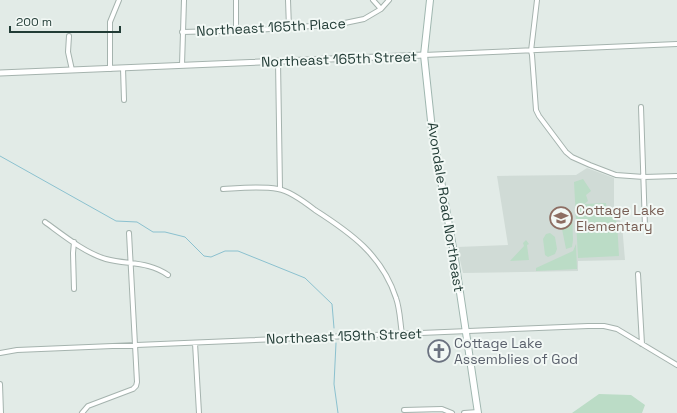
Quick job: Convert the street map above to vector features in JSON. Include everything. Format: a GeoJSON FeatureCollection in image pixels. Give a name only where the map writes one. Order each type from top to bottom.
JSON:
{"type":"FeatureCollection","features":[{"type":"Feature","properties":{"kind":"main road","name":"Avondale Road Northeast"},"geometry":{"type":"LineString","coordinates":[[430,0],[424,55],[432,130],[478,412]]}},
{"type":"Feature","properties":{"kind":"street"},"geometry":{"type":"LineString","coordinates":[[110,69],[110,22],[119,0]]}},
{"type":"Feature","properties":{"kind":"street"},"geometry":{"type":"LineString","coordinates":[[182,65],[184,0]]}},
{"type":"Feature","properties":{"kind":"street"},"geometry":{"type":"LineString","coordinates":[[236,0],[236,30]]}},
{"type":"Feature","properties":{"kind":"street"},"geometry":{"type":"LineString","coordinates":[[288,0],[289,28]]}},
{"type":"Feature","properties":{"kind":"street"},"geometry":{"type":"LineString","coordinates":[[373,0],[381,9]]}},
{"type":"Feature","properties":{"kind":"street","name":"Northeast 165th Place"},"geometry":{"type":"LineString","coordinates":[[182,32],[289,28],[354,22],[364,20],[381,9],[389,0]]}},
{"type":"Feature","properties":{"kind":"street"},"geometry":{"type":"LineString","coordinates":[[537,0],[531,51],[535,106],[539,116],[566,152],[572,157],[603,170],[623,176],[677,176]]}},
{"type":"Feature","properties":{"kind":"street"},"geometry":{"type":"LineString","coordinates":[[69,36],[68,52],[72,70]]}},
{"type":"Feature","properties":{"kind":"street","name":"Northeast 165th Street"},"geometry":{"type":"LineString","coordinates":[[0,73],[677,44]]}},
{"type":"Feature","properties":{"kind":"street"},"geometry":{"type":"LineString","coordinates":[[278,61],[280,189]]}},
{"type":"Feature","properties":{"kind":"street"},"geometry":{"type":"LineString","coordinates":[[123,68],[124,100]]}},
{"type":"Feature","properties":{"kind":"street"},"geometry":{"type":"LineString","coordinates":[[641,107],[645,227]]}},
{"type":"Feature","properties":{"kind":"street"},"geometry":{"type":"LineString","coordinates":[[223,189],[254,187],[280,189],[299,199],[352,235],[366,248],[382,270],[396,297],[402,334]]}},
{"type":"Feature","properties":{"kind":"street"},"geometry":{"type":"LineString","coordinates":[[46,222],[74,242],[103,258],[160,269],[168,275]]}},
{"type":"Feature","properties":{"kind":"street"},"geometry":{"type":"LineString","coordinates":[[82,413],[88,406],[133,389],[136,386],[129,233]]}},
{"type":"Feature","properties":{"kind":"street"},"geometry":{"type":"LineString","coordinates":[[74,242],[74,289]]}},
{"type":"Feature","properties":{"kind":"street"},"geometry":{"type":"LineString","coordinates":[[638,274],[642,344]]}},
{"type":"Feature","properties":{"kind":"street","name":"Northeast 159th Street"},"geometry":{"type":"LineString","coordinates":[[0,353],[17,350],[604,326],[617,329],[677,365]]}},
{"type":"Feature","properties":{"kind":"street"},"geometry":{"type":"LineString","coordinates":[[195,343],[199,413]]}},
{"type":"Feature","properties":{"kind":"street"},"geometry":{"type":"LineString","coordinates":[[0,384],[1,413]]}},
{"type":"Feature","properties":{"kind":"street"},"geometry":{"type":"LineString","coordinates":[[404,410],[442,409],[452,413]]}},
{"type":"Feature","properties":{"kind":"street"},"geometry":{"type":"LineString","coordinates":[[464,413],[478,412]]}},
{"type":"Feature","properties":{"kind":"shaded area","name":"Cottage Lake Elementary"},"geometry":{"type":"Polygon","coordinates":[[[587,168],[614,178],[614,212],[622,224],[625,260],[578,261],[578,271],[463,273],[457,247],[508,245],[497,176],[576,175],[587,168]]]}},
{"type":"Feature","properties":{"kind":"green space"},"geometry":{"type":"Polygon","coordinates":[[[583,179],[591,191],[586,195],[588,201],[584,204],[606,203],[607,212],[617,222],[619,256],[578,258],[574,182],[583,179]]]}},
{"type":"Feature","properties":{"kind":"green space"},"geometry":{"type":"Polygon","coordinates":[[[567,212],[572,212],[573,240],[572,247],[566,249],[561,224],[569,223],[567,212]]]}},
{"type":"Feature","properties":{"kind":"green space"},"geometry":{"type":"Polygon","coordinates":[[[550,233],[555,237],[557,249],[555,254],[548,257],[545,255],[543,239],[546,234],[550,233]]]}},
{"type":"Feature","properties":{"kind":"green space"},"geometry":{"type":"Polygon","coordinates":[[[526,240],[529,244],[527,245],[529,260],[510,261],[524,246],[523,243],[526,240]]]}},
{"type":"Feature","properties":{"kind":"green space"},"geometry":{"type":"Polygon","coordinates":[[[576,244],[577,269],[536,271],[536,268],[573,251],[576,244]]]}},
{"type":"Feature","properties":{"kind":"green space"},"geometry":{"type":"Polygon","coordinates":[[[599,394],[631,395],[645,405],[642,413],[572,413],[599,394]]]}},
{"type":"Feature","properties":{"kind":"waterway"},"geometry":{"type":"LineString","coordinates":[[0,156],[116,221],[137,222],[153,232],[165,232],[185,237],[204,256],[211,257],[225,251],[238,251],[305,278],[332,304],[334,328]]}},
{"type":"Feature","properties":{"kind":"waterway"},"geometry":{"type":"LineString","coordinates":[[336,343],[334,384],[338,413]]}},
{"type":"Feature","properties":{"kind":"place","name":"Cottage Lake Elementary"},"geometry":{"type":"Point","coordinates":[561,218]}},
{"type":"Feature","properties":{"kind":"place","name":"Cottage Lake Assemblies of God"},"geometry":{"type":"Point","coordinates":[439,351]}}]}
